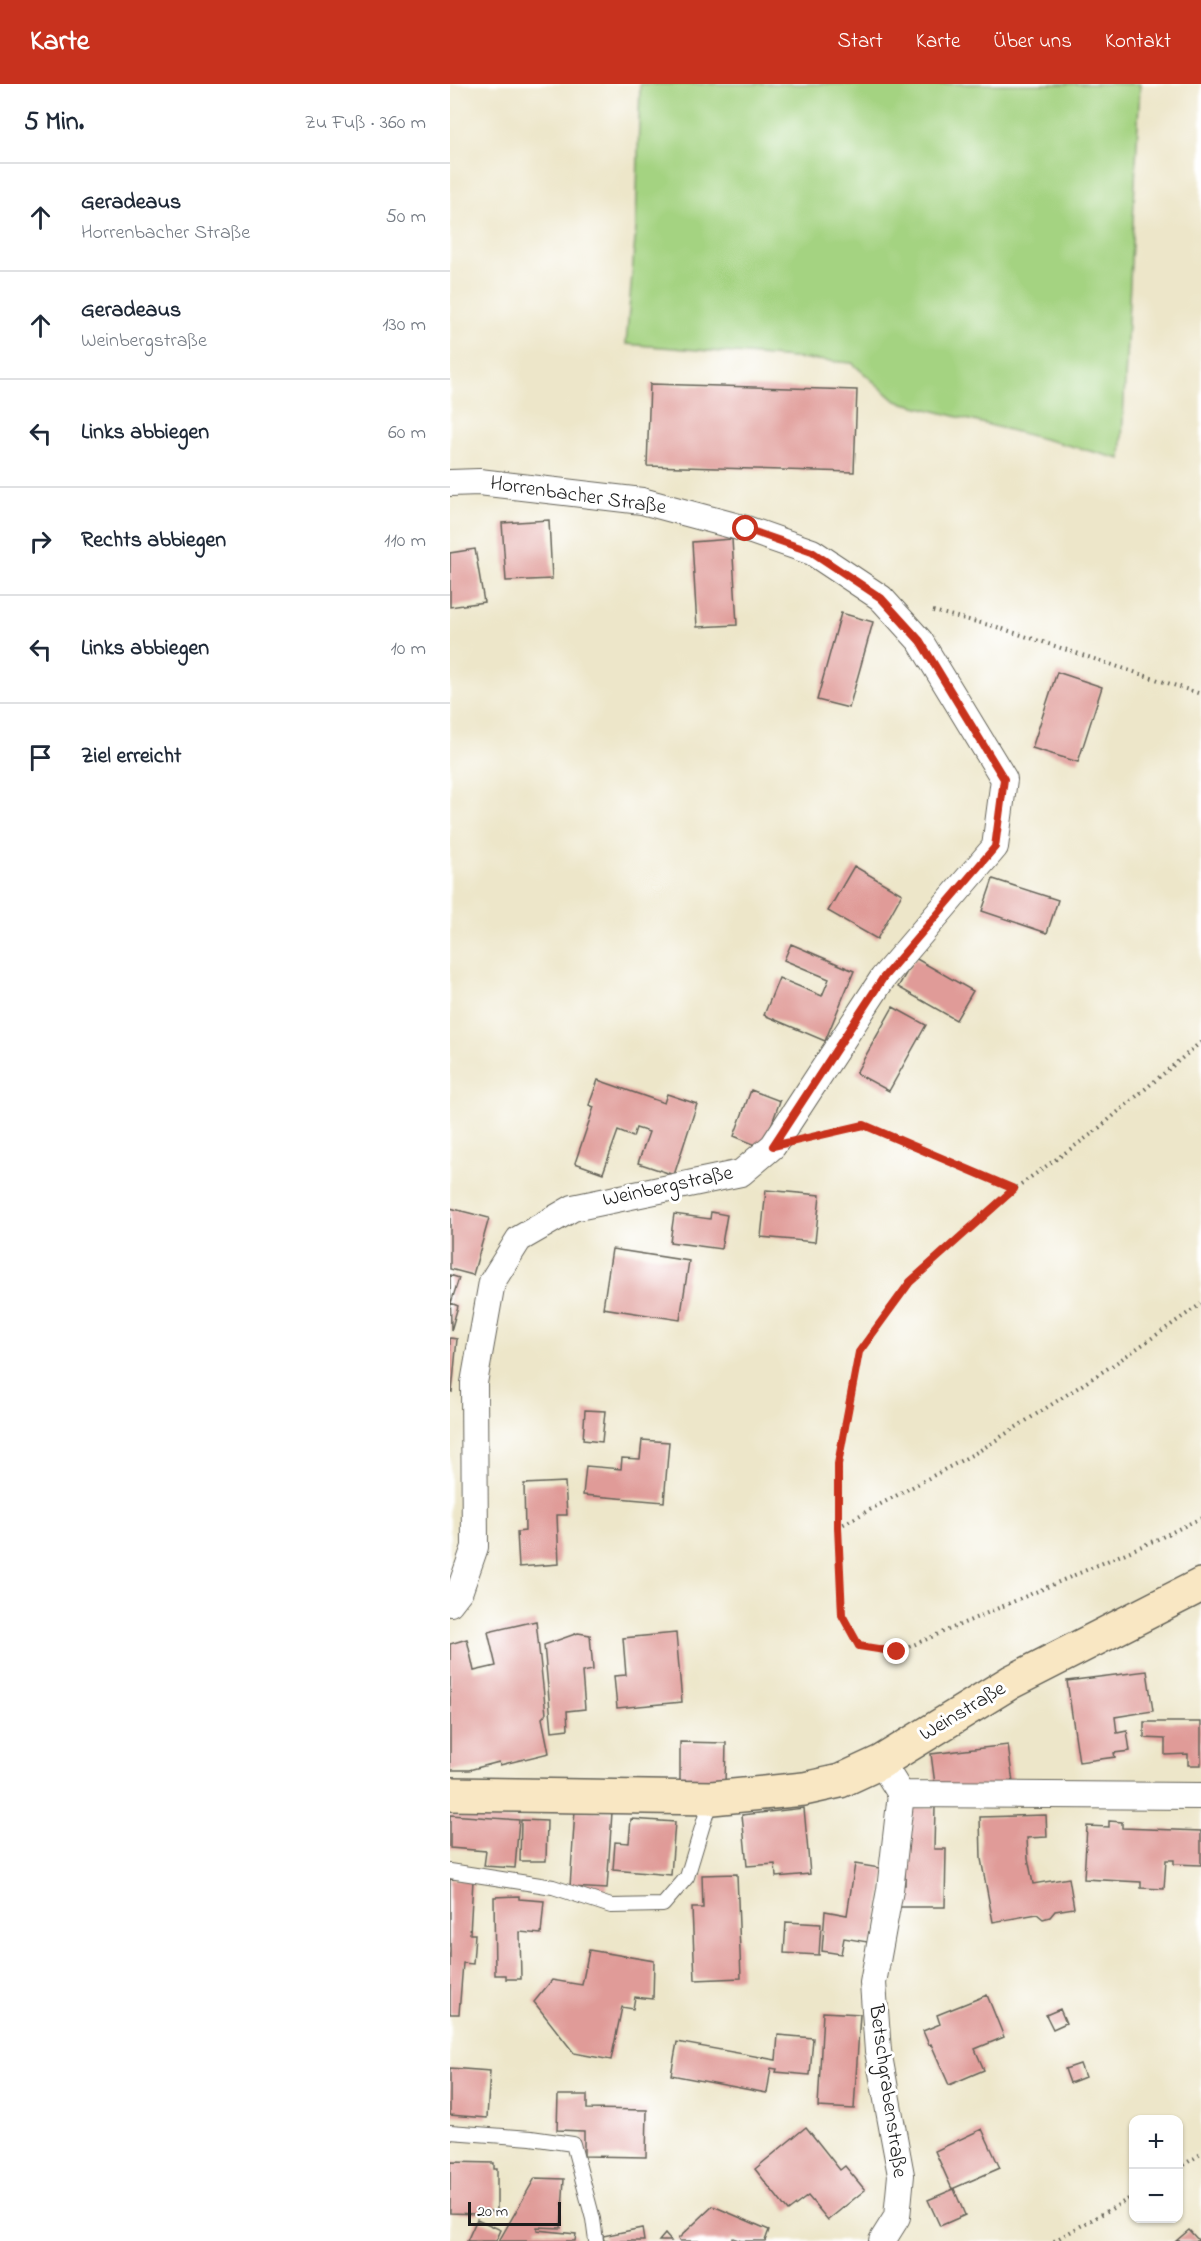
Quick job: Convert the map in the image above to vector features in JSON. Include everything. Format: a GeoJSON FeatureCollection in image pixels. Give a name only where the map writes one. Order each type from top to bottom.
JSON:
{"type":"FeatureCollection","features":[{"type":"Feature","properties":{"kind":"main road","name":"Weinstraße"},"geometry":{"type":"LineString","coordinates":[[450,1794],[712,1798],[804,1789],[840,1781],[881,1762],[1011,1682],[1201,1585]]}},
{"type":"Feature","properties":{"kind":"street","name":"Horrenbacher Straße"},"geometry":{"type":"LineString","coordinates":[[450,483],[479,482],[642,501],[746,529],[812,552],[881,598],[920,641]]}},
{"type":"Feature","properties":{"kind":"street","name":"Weinbergstraße"},"geometry":{"type":"LineString","coordinates":[[450,1603],[460,1590],[475,1547],[474,1383],[492,1282],[519,1239],[573,1208],[741,1173],[773,1146],[883,978],[995,847],[1004,779],[920,641]]}},
{"type":"Feature","properties":{"kind":"street"},"geometry":{"type":"LineString","coordinates":[[881,1762],[901,1794],[1201,1796]]}},
{"type":"Feature","properties":{"kind":"street","name":"Betschgrabenstraße"},"geometry":{"type":"LineString","coordinates":[[882,2241],[897,2217],[901,2175],[878,2051],[873,1983],[890,1890],[901,1794]]}},
{"type":"Feature","properties":{"kind":"lane"},"geometry":{"type":"LineString","coordinates":[[450,1871],[553,1887],[611,1906],[663,1905],[687,1877],[712,1798]]}},
{"type":"Feature","properties":{"kind":"lane"},"geometry":{"type":"LineString","coordinates":[[450,2133],[531,2138],[573,2144],[593,2219],[596,2241]]}},
{"type":"Feature","properties":{"kind":"path"},"geometry":{"type":"LineString","coordinates":[[928,610],[998,627],[1201,694]]}},
{"type":"Feature","properties":{"kind":"path"},"geometry":{"type":"LineString","coordinates":[[1201,1042],[1094,1133],[1014,1189],[910,1282],[859,1352],[838,1464],[842,1615],[859,1646],[897,1652],[1158,1539],[1201,1518]]}},
{"type":"Feature","properties":{"kind":"path"},"geometry":{"type":"LineString","coordinates":[[773,1146],[864,1125],[1014,1189]]}},
{"type":"Feature","properties":{"kind":"path"},"geometry":{"type":"LineString","coordinates":[[838,1527],[980,1451],[1113,1365],[1201,1304]]}},
{"type":"Feature","properties":{"kind":"path"},"geometry":{"type":"LineString","coordinates":[[1183,2165],[1201,2154]]}},
{"type":"Feature","properties":{"kind":"path"},"geometry":{"type":"LineString","coordinates":[[1054,2241],[1129,2199]]}},
{"type":"Feature","properties":{"kind":"green space"},"geometry":{"type":"Polygon","coordinates":[[[640,84],[1140,84],[1121,459],[896,401],[852,363],[626,344],[636,228],[640,84]]]}},
{"type":"Feature","properties":{"kind":"building"},"geometry":{"type":"Polygon","coordinates":[[[650,384],[857,390],[854,472],[647,466],[650,384]]]}},
{"type":"Feature","properties":{"kind":"building"},"geometry":{"type":"Polygon","coordinates":[[[549,520],[552,579],[506,581],[502,523],[549,520]]]}},
{"type":"Feature","properties":{"kind":"building"},"geometry":{"type":"Polygon","coordinates":[[[732,539],[737,625],[697,627],[692,542],[732,539]]]}},
{"type":"Feature","properties":{"kind":"building"},"geometry":{"type":"Polygon","coordinates":[[[475,549],[484,602],[450,607],[450,553],[475,549]]]}},
{"type":"Feature","properties":{"kind":"building"},"geometry":{"type":"Polygon","coordinates":[[[841,613],[873,622],[849,708],[817,700],[841,613]]]}},
{"type":"Feature","properties":{"kind":"building"},"geometry":{"type":"Polygon","coordinates":[[[1057,672],[1102,687],[1078,762],[1032,748],[1057,672]]]}},
{"type":"Feature","properties":{"kind":"building"},"geometry":{"type":"Polygon","coordinates":[[[854,866],[902,894],[877,939],[828,911],[854,866]]]}},
{"type":"Feature","properties":{"kind":"building"},"geometry":{"type":"Polygon","coordinates":[[[993,879],[1058,900],[1047,933],[982,911],[993,879]]]}},
{"type":"Feature","properties":{"kind":"building"},"geometry":{"type":"Polygon","coordinates":[[[791,944],[854,971],[825,1041],[764,1015],[779,978],[822,996],[829,979],[784,960],[791,944]]]}},
{"type":"Feature","properties":{"kind":"building"},"geometry":{"type":"Polygon","coordinates":[[[915,958],[973,991],[956,1020],[898,987],[915,958]]]}},
{"type":"Feature","properties":{"kind":"building"},"geometry":{"type":"Polygon","coordinates":[[[893,1007],[926,1025],[889,1091],[856,1073],[893,1007]]]}},
{"type":"Feature","properties":{"kind":"building"},"geometry":{"type":"Polygon","coordinates":[[[598,1080],[664,1103],[667,1094],[697,1104],[674,1175],[638,1163],[649,1132],[636,1128],[633,1137],[618,1131],[603,1173],[575,1163],[594,1107],[589,1105],[598,1080]]]}},
{"type":"Feature","properties":{"kind":"building"},"geometry":{"type":"Polygon","coordinates":[[[751,1090],[780,1101],[763,1148],[734,1136],[751,1090]]]}},
{"type":"Feature","properties":{"kind":"building"},"geometry":{"type":"Polygon","coordinates":[[[766,1190],[820,1195],[815,1242],[761,1237],[766,1190]]]}},
{"type":"Feature","properties":{"kind":"building"},"geometry":{"type":"Polygon","coordinates":[[[450,1208],[489,1218],[473,1275],[450,1269],[450,1208]]]}},
{"type":"Feature","properties":{"kind":"building"},"geometry":{"type":"Polygon","coordinates":[[[711,1212],[727,1215],[721,1249],[670,1242],[674,1214],[710,1219],[711,1212]]]}},
{"type":"Feature","properties":{"kind":"building"},"geometry":{"type":"Polygon","coordinates":[[[612,1249],[689,1261],[680,1320],[603,1308],[612,1249]]]}},
{"type":"Feature","properties":{"kind":"building"},"geometry":{"type":"Polygon","coordinates":[[[450,1275],[459,1278],[451,1303],[458,1306],[451,1331],[450,1275]]]}},
{"type":"Feature","properties":{"kind":"building"},"geometry":{"type":"Polygon","coordinates":[[[450,1338],[457,1339],[452,1392],[450,1391],[450,1338]]]}},
{"type":"Feature","properties":{"kind":"building"},"geometry":{"type":"Polygon","coordinates":[[[585,1410],[605,1411],[602,1442],[583,1440],[585,1410]]]}},
{"type":"Feature","properties":{"kind":"building"},"geometry":{"type":"Polygon","coordinates":[[[642,1440],[669,1442],[664,1502],[583,1495],[586,1466],[621,1469],[622,1458],[640,1459],[642,1440]]]}},
{"type":"Feature","properties":{"kind":"building"},"geometry":{"type":"Polygon","coordinates":[[[565,1482],[567,1515],[557,1515],[559,1564],[519,1567],[517,1532],[525,1531],[524,1484],[565,1482]]]}},
{"type":"Feature","properties":{"kind":"building"},"geometry":{"type":"Polygon","coordinates":[[[536,1621],[546,1714],[542,1718],[549,1753],[500,1765],[499,1762],[469,1770],[450,1770],[450,1644],[467,1639],[474,1671],[496,1666],[488,1632],[536,1621]]]}},
{"type":"Feature","properties":{"kind":"building"},"geometry":{"type":"Polygon","coordinates":[[[578,1633],[590,1635],[593,1670],[582,1672],[585,1709],[567,1711],[568,1729],[552,1731],[544,1645],[578,1633]]]}},
{"type":"Feature","properties":{"kind":"building"},"geometry":{"type":"Polygon","coordinates":[[[676,1633],[682,1702],[617,1708],[614,1676],[626,1675],[623,1638],[676,1633]]]}},
{"type":"Feature","properties":{"kind":"building"},"geometry":{"type":"Polygon","coordinates":[[[1147,1671],[1153,1711],[1115,1717],[1117,1733],[1127,1731],[1130,1751],[1114,1753],[1115,1757],[1079,1762],[1067,1681],[1147,1671]]]}},
{"type":"Feature","properties":{"kind":"building"},"geometry":{"type":"Polygon","coordinates":[[[1144,1722],[1201,1722],[1201,1765],[1188,1765],[1188,1754],[1165,1755],[1165,1739],[1144,1738],[1144,1722]]]}},
{"type":"Feature","properties":{"kind":"building"},"geometry":{"type":"Polygon","coordinates":[[[680,1742],[726,1743],[725,1784],[680,1783],[680,1742]]]}},
{"type":"Feature","properties":{"kind":"building"},"geometry":{"type":"Polygon","coordinates":[[[1008,1745],[1013,1783],[936,1792],[931,1754],[1008,1745]]]}},
{"type":"Feature","properties":{"kind":"building"},"geometry":{"type":"Polygon","coordinates":[[[905,1807],[935,1807],[934,1849],[946,1849],[945,1907],[899,1907],[899,1885],[905,1885],[905,1807]]]}},
{"type":"Feature","properties":{"kind":"building"},"geometry":{"type":"Polygon","coordinates":[[[804,1808],[810,1874],[776,1877],[775,1864],[747,1866],[742,1815],[804,1808]]]}},
{"type":"Feature","properties":{"kind":"building"},"geometry":{"type":"Polygon","coordinates":[[[575,1810],[612,1812],[607,1889],[570,1887],[575,1810]]]}},
{"type":"Feature","properties":{"kind":"building"},"geometry":{"type":"Polygon","coordinates":[[[450,1815],[519,1820],[515,1868],[484,1866],[486,1851],[450,1848],[450,1815]]]}},
{"type":"Feature","properties":{"kind":"building"},"geometry":{"type":"Polygon","coordinates":[[[1046,1815],[1047,1837],[1027,1838],[1033,1884],[1069,1878],[1074,1908],[1055,1911],[1050,1917],[1043,1919],[1037,1914],[993,1922],[981,1859],[980,1817],[1046,1815]]]}},
{"type":"Feature","properties":{"kind":"building"},"geometry":{"type":"Polygon","coordinates":[[[631,1819],[675,1822],[671,1875],[613,1870],[615,1842],[629,1843],[631,1819]]]}},
{"type":"Feature","properties":{"kind":"building"},"geometry":{"type":"Polygon","coordinates":[[[521,1820],[547,1821],[546,1861],[520,1861],[521,1820]]]}},
{"type":"Feature","properties":{"kind":"building"},"geometry":{"type":"Polygon","coordinates":[[[1109,1821],[1122,1822],[1122,1828],[1201,1831],[1201,1865],[1174,1864],[1174,1860],[1166,1860],[1164,1889],[1141,1888],[1141,1882],[1084,1879],[1087,1826],[1109,1827],[1109,1821]]]}},
{"type":"Feature","properties":{"kind":"building"},"geometry":{"type":"Polygon","coordinates":[[[855,1864],[886,1869],[873,1943],[844,1938],[841,1954],[822,1951],[825,1911],[847,1915],[855,1864]]]}},
{"type":"Feature","properties":{"kind":"building"},"geometry":{"type":"Polygon","coordinates":[[[737,1874],[741,1978],[695,1980],[692,1908],[703,1908],[702,1875],[737,1874]]]}},
{"type":"Feature","properties":{"kind":"building"},"geometry":{"type":"Polygon","coordinates":[[[450,1879],[473,1880],[470,1934],[475,1934],[473,1964],[463,1963],[459,2014],[450,2014],[450,1879]]]}},
{"type":"Feature","properties":{"kind":"building"},"geometry":{"type":"Polygon","coordinates":[[[519,1896],[519,1899],[544,1901],[541,1934],[520,1932],[521,1979],[506,1979],[506,1975],[495,1975],[494,1897],[519,1896]]]}},
{"type":"Feature","properties":{"kind":"building"},"geometry":{"type":"Polygon","coordinates":[[[786,1922],[821,1924],[819,1955],[784,1953],[786,1922]]]}},
{"type":"Feature","properties":{"kind":"building"},"geometry":{"type":"Polygon","coordinates":[[[589,1950],[654,1961],[653,1999],[635,1997],[633,2009],[622,2007],[611,2060],[574,2053],[534,2002],[552,1980],[582,1985],[589,1950]]]}},
{"type":"Feature","properties":{"kind":"building"},"geometry":{"type":"Polygon","coordinates":[[[987,1995],[1004,2037],[975,2049],[984,2070],[949,2085],[923,2031],[940,2024],[937,2015],[987,1995]]]}},
{"type":"Feature","properties":{"kind":"building"},"geometry":{"type":"Polygon","coordinates":[[[1060,2009],[1066,2023],[1053,2029],[1046,2015],[1060,2009]]]}},
{"type":"Feature","properties":{"kind":"building"},"geometry":{"type":"Polygon","coordinates":[[[823,2012],[860,2014],[854,2109],[818,2107],[823,2012]]]}},
{"type":"Feature","properties":{"kind":"building"},"geometry":{"type":"Polygon","coordinates":[[[778,2035],[813,2038],[810,2075],[776,2072],[777,2069],[771,2068],[767,2093],[671,2075],[677,2042],[776,2060],[778,2035]]]}},
{"type":"Feature","properties":{"kind":"building"},"geometry":{"type":"Polygon","coordinates":[[[1080,2064],[1085,2077],[1070,2083],[1065,2069],[1080,2064]]]}},
{"type":"Feature","properties":{"kind":"building"},"geometry":{"type":"Polygon","coordinates":[[[450,2068],[490,2071],[487,2118],[450,2115],[450,2068]]]}},
{"type":"Feature","properties":{"kind":"building"},"geometry":{"type":"Polygon","coordinates":[[[558,2095],[587,2095],[587,2109],[647,2110],[646,2157],[584,2156],[584,2131],[557,2130],[558,2095]]]}},
{"type":"Feature","properties":{"kind":"building"},"geometry":{"type":"Polygon","coordinates":[[[806,2127],[840,2170],[845,2166],[865,2190],[828,2220],[808,2196],[788,2211],[755,2169],[806,2127]]]}},
{"type":"Feature","properties":{"kind":"building"},"geometry":{"type":"Polygon","coordinates":[[[982,2129],[1000,2168],[952,2189],[935,2151],[982,2129]]]}},
{"type":"Feature","properties":{"kind":"building"},"geometry":{"type":"Polygon","coordinates":[[[450,2162],[494,2163],[494,2169],[497,2169],[497,2211],[478,2211],[478,2214],[450,2213],[450,2162]]]}},
{"type":"Feature","properties":{"kind":"building"},"geometry":{"type":"Polygon","coordinates":[[[535,2178],[564,2179],[561,2228],[537,2227],[537,2230],[576,2234],[575,2241],[499,2241],[535,2178]]]}},
{"type":"Feature","properties":{"kind":"building"},"geometry":{"type":"Polygon","coordinates":[[[954,2189],[965,2215],[940,2226],[928,2200],[954,2189]]]}},
{"type":"Feature","properties":{"kind":"building"},"geometry":{"type":"Polygon","coordinates":[[[713,2206],[769,2230],[765,2241],[741,2241],[733,2238],[729,2241],[679,2241],[678,2239],[713,2206]]]}},
{"type":"Feature","properties":{"kind":"building"},"geometry":{"type":"Polygon","coordinates":[[[477,2219],[501,2230],[496,2241],[467,2241],[477,2219]]]}},
{"type":"Feature","properties":{"kind":"building"},"geometry":{"type":"Polygon","coordinates":[[[642,2228],[644,2241],[604,2241],[603,2236],[642,2228]]]}},
{"type":"Feature","properties":{"kind":"building"},"geometry":{"type":"Polygon","coordinates":[[[1189,2230],[1199,2241],[1176,2241],[1189,2230]]]}},
{"type":"Feature","properties":{"kind":"building"},"geometry":{"type":"Polygon","coordinates":[[[665,2234],[671,2241],[659,2241],[665,2234]]]}},
{"type":"Feature","properties":{"kind":"route"},"geometry":{"type":"LineString","coordinates":[[746,529],[812,552],[881,598],[920,641],[1004,779],[995,847],[883,978],[773,1146],[864,1125],[1014,1189],[910,1282],[859,1352],[838,1464],[842,1615],[859,1646],[897,1652]]}}]}
